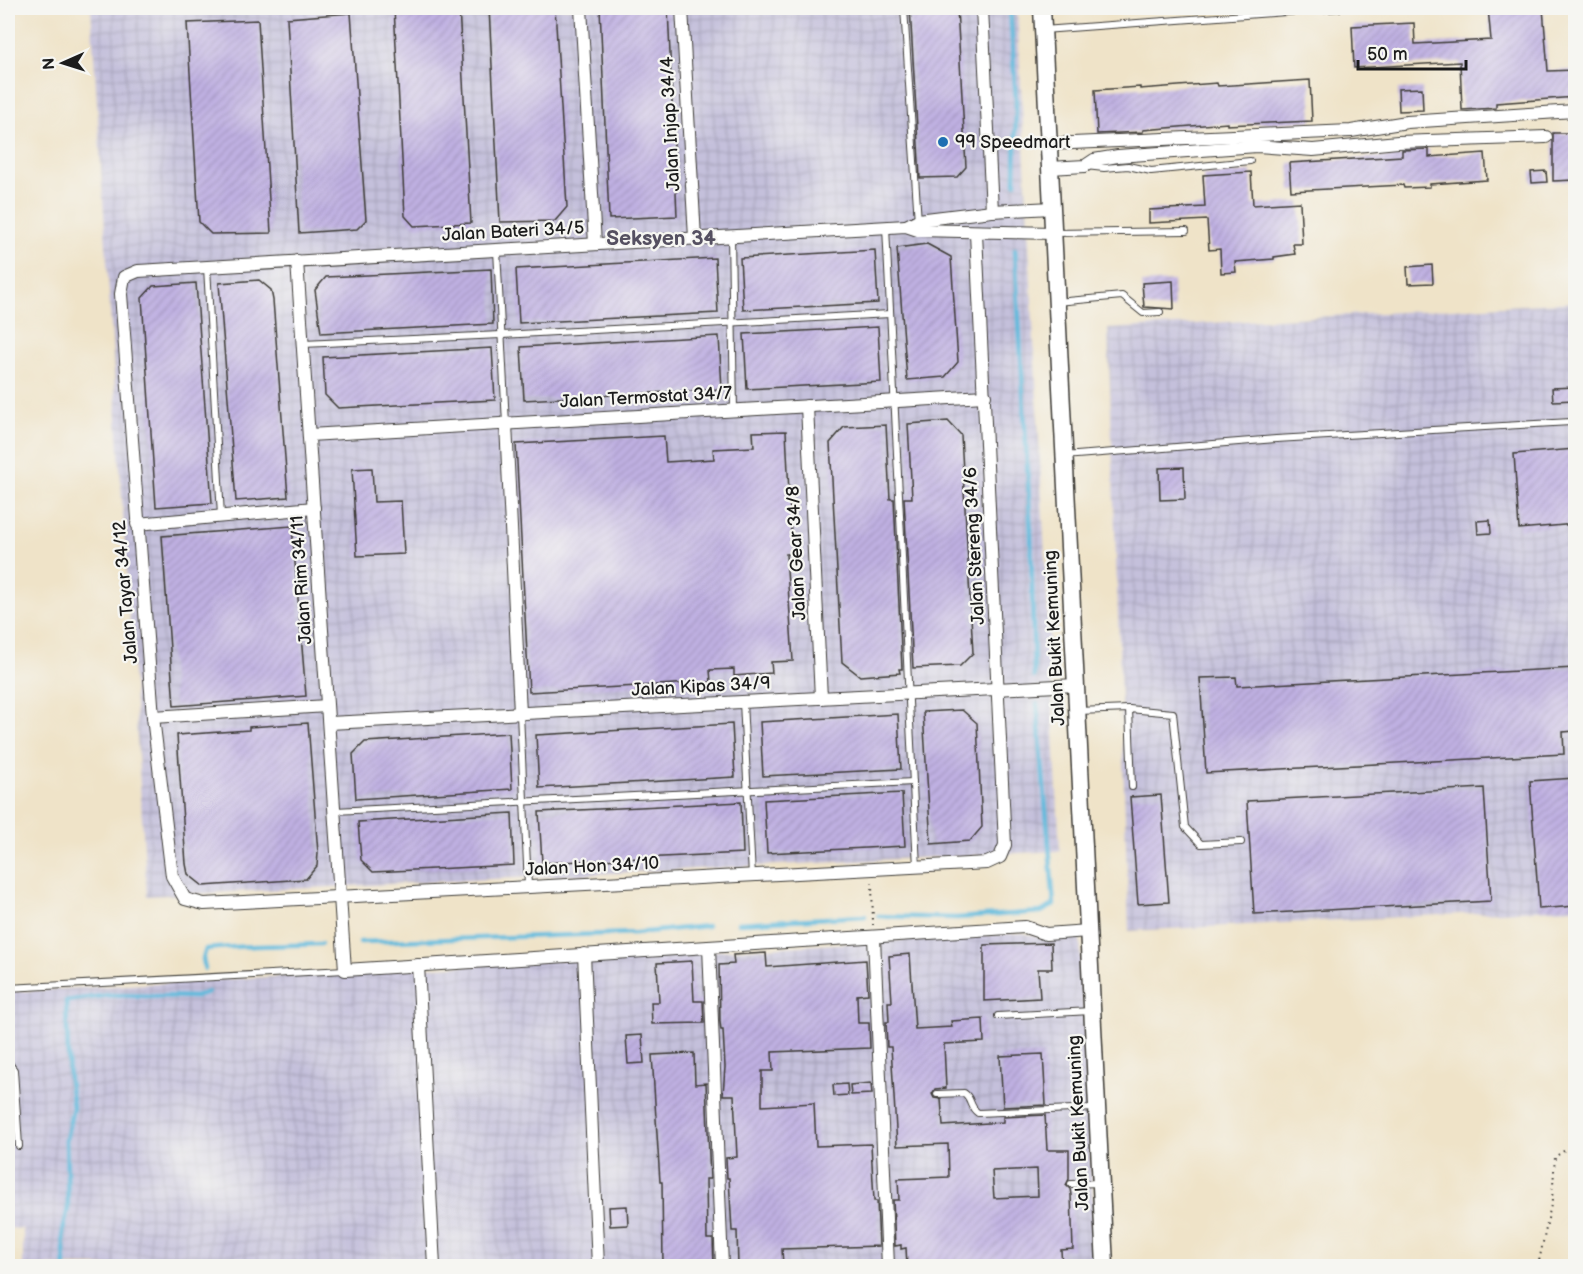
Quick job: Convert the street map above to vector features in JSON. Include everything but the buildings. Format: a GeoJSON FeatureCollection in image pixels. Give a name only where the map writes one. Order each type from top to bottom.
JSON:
{"type":"FeatureCollection","features":[{"type":"Feature","properties":{"kind":"main road","name":"Jalan Bukit Kemuning"},"geometry":{"type":"LineString","coordinates":[[1042,8],[1105,1266]]}},
{"type":"Feature","properties":{"kind":"street"},"geometry":{"type":"LineString","coordinates":[[581,8],[595,244]]}},
{"type":"Feature","properties":{"kind":"street","name":"Jalan Injap 34/4"},"geometry":{"type":"LineString","coordinates":[[682,8],[695,238]]}},
{"type":"Feature","properties":{"kind":"street"},"geometry":{"type":"LineString","coordinates":[[982,8],[992,211]]}},
{"type":"Feature","properties":{"kind":"street"},"geometry":{"type":"LineString","coordinates":[[1049,144],[1351,131],[1407,122],[1574,111]]}},
{"type":"Feature","properties":{"kind":"street"},"geometry":{"type":"LineString","coordinates":[[1050,168],[1085,166],[1094,160],[1118,156],[1257,146],[1313,150],[1398,142],[1546,137]]}},
{"type":"Feature","properties":{"kind":"street"},"geometry":{"type":"LineString","coordinates":[[914,226],[992,211],[1052,208]]}},
{"type":"Feature","properties":{"kind":"street"},"geometry":{"type":"LineString","coordinates":[[914,226],[976,233],[1053,233]]}},
{"type":"Feature","properties":{"kind":"street","name":"Jalan Bateri 34/5"},"geometry":{"type":"LineString","coordinates":[[124,277],[138,270],[914,226]]}},
{"type":"Feature","properties":{"kind":"street","name":"Jalan Stereng 34/6"},"geometry":{"type":"LineString","coordinates":[[976,233],[999,689],[1005,845],[1000,856]]}},
{"type":"Feature","properties":{"kind":"street","name":"Jalan Rim 34/11"},"geometry":{"type":"LineString","coordinates":[[297,261],[345,970]]}},
{"type":"Feature","properties":{"kind":"street","name":"Jalan Tayar 34/12"},"geometry":{"type":"LineString","coordinates":[[124,277],[121,294],[153,717],[172,876],[185,899]]}},
{"type":"Feature","properties":{"kind":"street","name":"Jalan Termostat 34/7"},"geometry":{"type":"LineString","coordinates":[[309,435],[985,396]]}},
{"type":"Feature","properties":{"kind":"street","name":"Jalan Gear 34/8"},"geometry":{"type":"LineString","coordinates":[[807,406],[821,698]]}},
{"type":"Feature","properties":{"kind":"street"},"geometry":{"type":"LineString","coordinates":[[506,424],[520,713]]}},
{"type":"Feature","properties":{"kind":"street"},"geometry":{"type":"LineString","coordinates":[[137,524],[314,508]]}},
{"type":"Feature","properties":{"kind":"street","name":"Jalan Kipas 34/9"},"geometry":{"type":"LineString","coordinates":[[329,723],[1076,686]]}},
{"type":"Feature","properties":{"kind":"street"},"geometry":{"type":"LineString","coordinates":[[153,717],[327,706]]}},
{"type":"Feature","properties":{"kind":"street","name":"Jalan Hon 34/10"},"geometry":{"type":"LineString","coordinates":[[185,899],[204,904],[917,868],[987,863],[1000,856]]}},
{"type":"Feature","properties":{"kind":"street"},"geometry":{"type":"LineString","coordinates":[[345,970],[1025,927],[1046,934],[1088,931]]}},
{"type":"Feature","properties":{"kind":"street"},"geometry":{"type":"LineString","coordinates":[[874,937],[888,1266]]}},
{"type":"Feature","properties":{"kind":"street"},"geometry":{"type":"LineString","coordinates":[[709,947],[722,1266]]}},
{"type":"Feature","properties":{"kind":"street"},"geometry":{"type":"LineString","coordinates":[[584,954],[598,1266]]}},
{"type":"Feature","properties":{"kind":"street"},"geometry":{"type":"LineString","coordinates":[[418,965],[434,1266]]}},
{"type":"Feature","properties":{"kind":"lane"},"geometry":{"type":"LineString","coordinates":[[904,8],[914,226]]}},
{"type":"Feature","properties":{"kind":"lane"},"geometry":{"type":"LineString","coordinates":[[1043,30],[1340,8]]}},
{"type":"Feature","properties":{"kind":"lane"},"geometry":{"type":"LineString","coordinates":[[1085,166],[1104,168],[1128,166],[1151,171],[1250,161]]}},
{"type":"Feature","properties":{"kind":"lane"},"geometry":{"type":"LineString","coordinates":[[886,227],[917,868]]}},
{"type":"Feature","properties":{"kind":"lane"},"geometry":{"type":"LineString","coordinates":[[1053,233],[1186,231]]}},
{"type":"Feature","properties":{"kind":"lane"},"geometry":{"type":"LineString","coordinates":[[731,236],[734,410]]}},
{"type":"Feature","properties":{"kind":"lane"},"geometry":{"type":"LineString","coordinates":[[497,249],[506,424]]}},
{"type":"Feature","properties":{"kind":"lane"},"geometry":{"type":"LineString","coordinates":[[207,266],[221,516]]}},
{"type":"Feature","properties":{"kind":"lane"},"geometry":{"type":"LineString","coordinates":[[1056,302],[1122,296],[1143,313],[1160,312]]}},
{"type":"Feature","properties":{"kind":"lane"},"geometry":{"type":"LineString","coordinates":[[303,344],[501,336],[890,314]]}},
{"type":"Feature","properties":{"kind":"lane"},"geometry":{"type":"LineString","coordinates":[[1064,456],[1276,439],[1571,422],[1575,428]]}},
{"type":"Feature","properties":{"kind":"lane"},"geometry":{"type":"LineString","coordinates":[[743,702],[752,876]]}},
{"type":"Feature","properties":{"kind":"lane"},"geometry":{"type":"LineString","coordinates":[[1077,711],[1129,709],[1173,713],[1185,827],[1201,844],[1241,842]]}},
{"type":"Feature","properties":{"kind":"lane"},"geometry":{"type":"LineString","coordinates":[[1129,709],[1132,787]]}},
{"type":"Feature","properties":{"kind":"lane"},"geometry":{"type":"LineString","coordinates":[[520,713],[528,887]]}},
{"type":"Feature","properties":{"kind":"lane"},"geometry":{"type":"LineString","coordinates":[[335,811],[913,782]]}},
{"type":"Feature","properties":{"kind":"lane"},"geometry":{"type":"LineString","coordinates":[[8,988],[345,970]]}},
{"type":"Feature","properties":{"kind":"lane"},"geometry":{"type":"LineString","coordinates":[[998,1016],[1092,1011]]}},
{"type":"Feature","properties":{"kind":"lane"},"geometry":{"type":"LineString","coordinates":[[8,1062],[14,1070],[19,1146]]}},
{"type":"Feature","properties":{"kind":"lane"},"geometry":{"type":"LineString","coordinates":[[937,1094],[964,1093],[969,1098],[970,1106],[978,1113],[1097,1108]]}},
{"type":"Feature","properties":{"kind":"lane"},"geometry":{"type":"LineString","coordinates":[[1071,1184],[1101,1183]]}},
{"type":"Feature","properties":{"kind":"path"},"geometry":{"type":"LineString","coordinates":[[871,870],[874,937]]}},
{"type":"Feature","properties":{"kind":"path"},"geometry":{"type":"LineString","coordinates":[[1538,1266],[1552,1200],[1555,1157],[1568,1148],[1575,1148]]}},
{"type":"Feature","properties":{"kind":"shaded area"},"geometry":{"type":"Polygon","coordinates":[[[91,8],[1017,8],[1060,851],[147,896],[91,8]]]}},
{"type":"Feature","properties":{"kind":"shaded area"},"geometry":{"type":"Polygon","coordinates":[[[1575,302],[1575,908],[1129,931],[1108,329],[1575,302]]]}},
{"type":"Feature","properties":{"kind":"shaded area"},"geometry":{"type":"Polygon","coordinates":[[[1023,933],[1045,939],[1080,938],[1096,1266],[23,1266],[23,1229],[8,1228],[8,992],[1023,933]]]}},
{"type":"Feature","properties":{"kind":"waterway"},"geometry":{"type":"LineString","coordinates":[[1010,8],[1016,101],[1015,183]]}},
{"type":"Feature","properties":{"kind":"waterway"},"geometry":{"type":"LineString","coordinates":[[1015,249],[1031,535],[1034,677]]}},
{"type":"Feature","properties":{"kind":"waterway"},"geometry":{"type":"LineString","coordinates":[[878,916],[957,918],[1041,912],[1054,905],[1037,704]]}},
{"type":"Feature","properties":{"kind":"waterway"},"geometry":{"type":"LineString","coordinates":[[738,923],[865,916]]}},
{"type":"Feature","properties":{"kind":"waterway"},"geometry":{"type":"LineString","coordinates":[[360,942],[636,933],[707,926]]}},
{"type":"Feature","properties":{"kind":"waterway"},"geometry":{"type":"LineString","coordinates":[[205,969],[203,959],[206,949],[321,944]]}},
{"type":"Feature","properties":{"kind":"waterway"},"geometry":{"type":"LineString","coordinates":[[65,1266],[63,1231],[68,1208],[66,1140],[73,1107],[69,1081],[66,1001],[110,995],[195,997],[208,992]]}},
{"type":"Feature","properties":{"kind":"place","name":"99 Speedmart"},"geometry":{"type":"Point","coordinates":[943,142]}},
{"type":"Feature","properties":{"kind":"district","name":"Seksyen 34"},"geometry":{"type":"Point","coordinates":[661,238]}}]}
